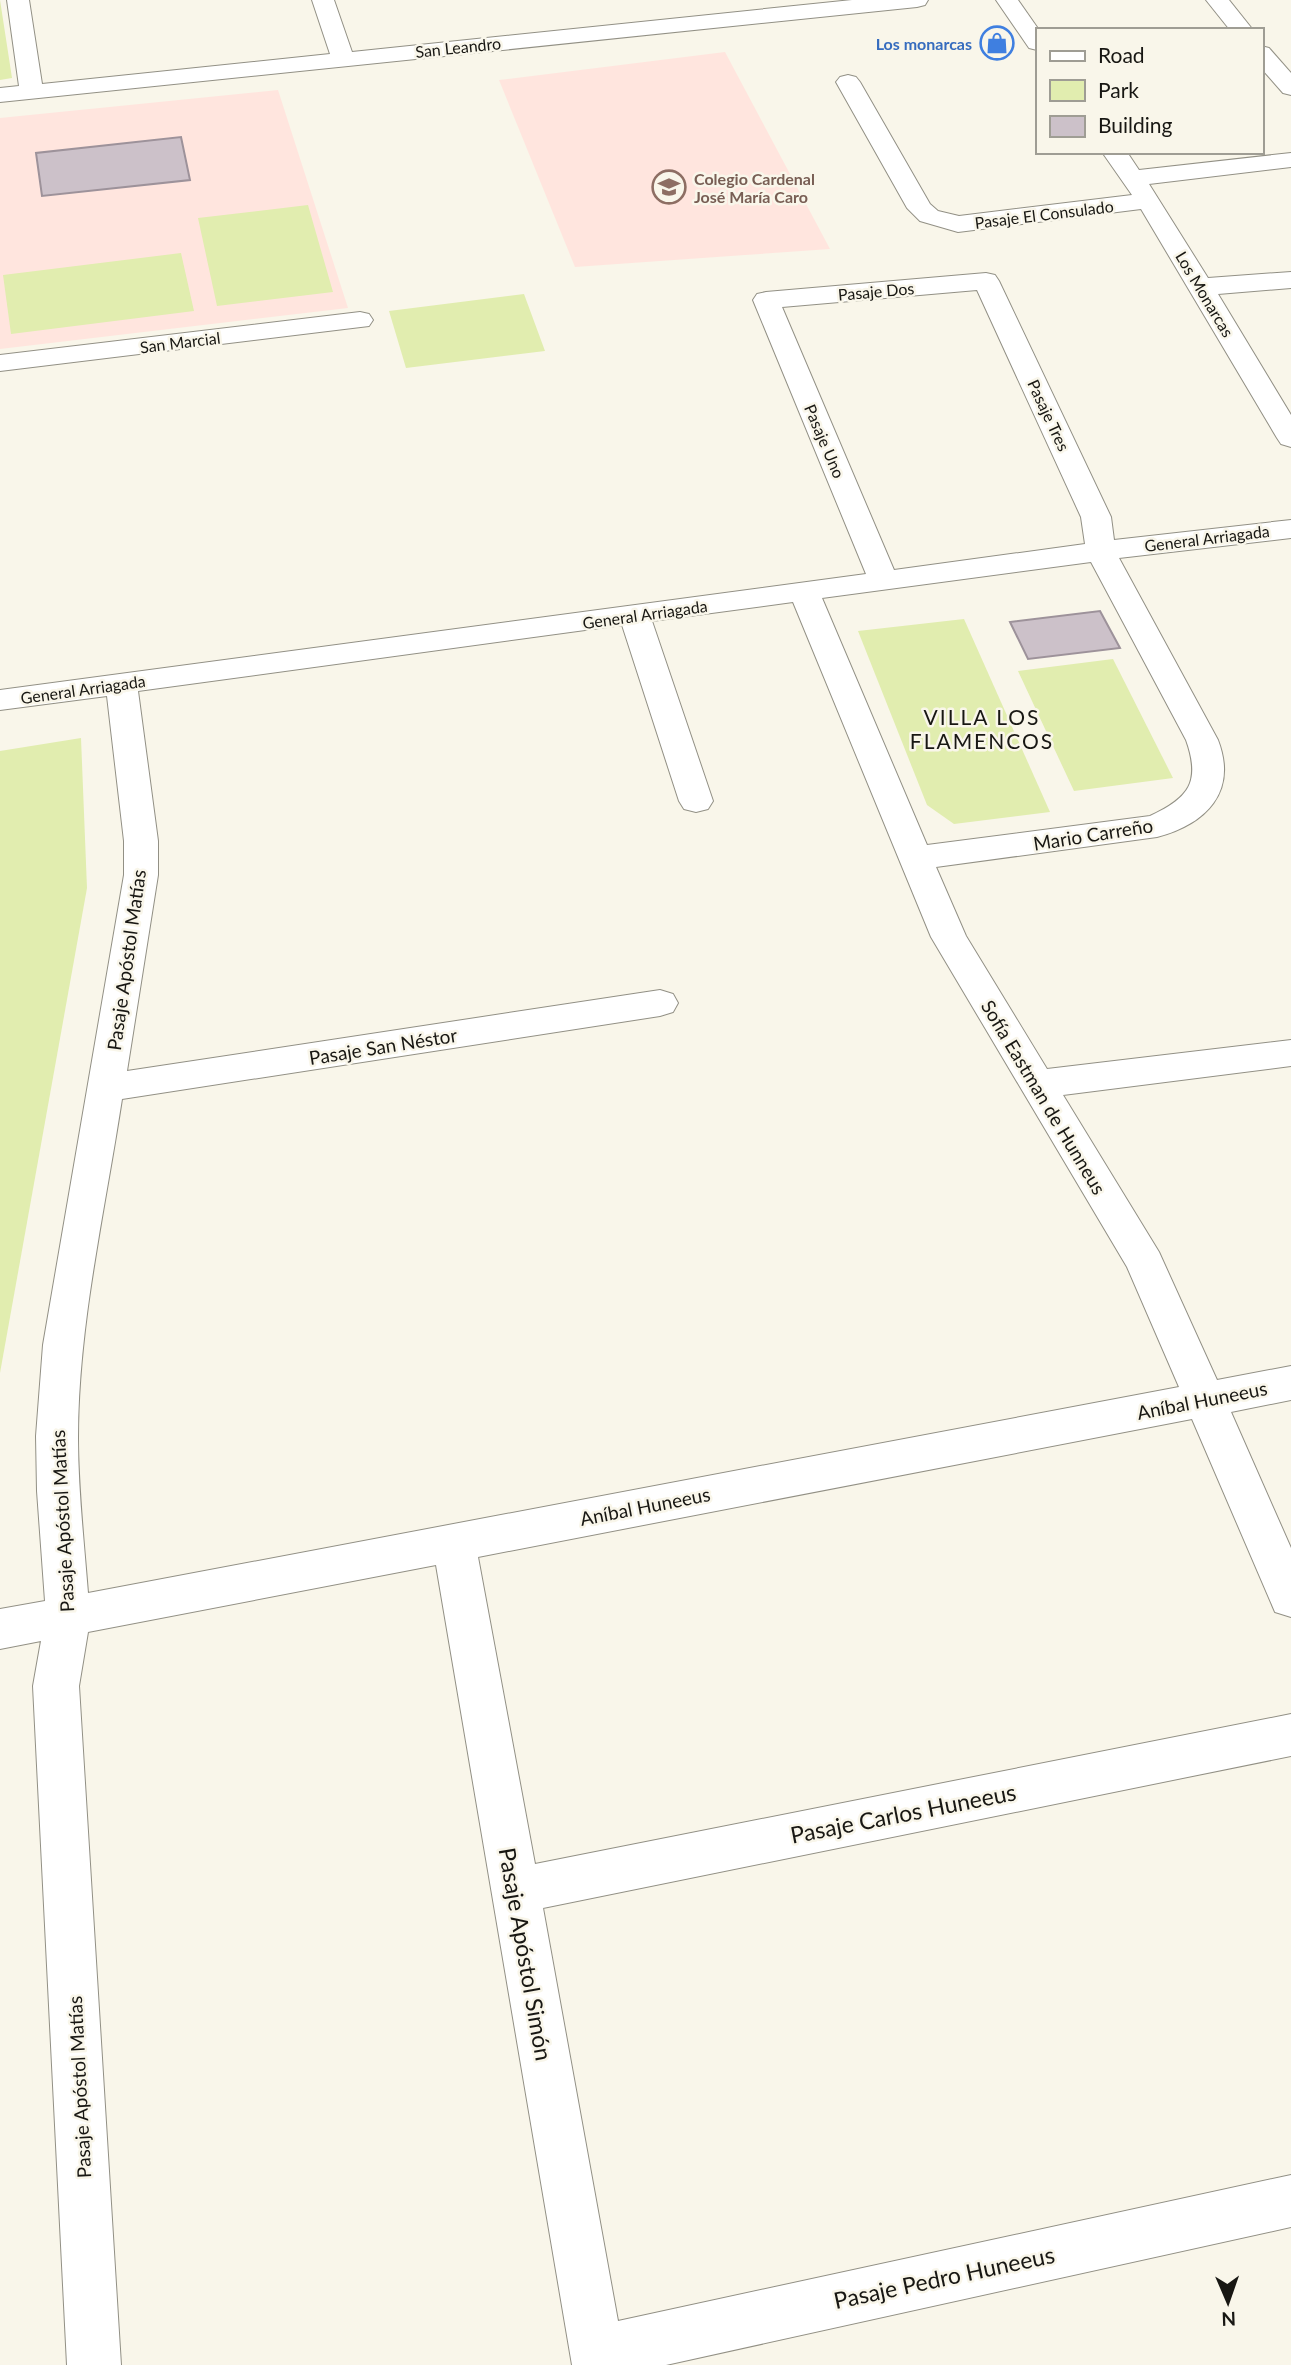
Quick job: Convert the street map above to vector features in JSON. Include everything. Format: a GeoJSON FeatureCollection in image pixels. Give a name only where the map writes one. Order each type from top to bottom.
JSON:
{"type":"FeatureCollection","features":[{"type":"Feature","properties":{"kind":"street"},"geometry":{"type":"LineString","coordinates":[[18,0],[31,91]]}},
{"type":"Feature","properties":{"kind":"street"},"geometry":{"type":"LineString","coordinates":[[323,0],[343,59]]}},
{"type":"Feature","properties":{"kind":"street","name":"San Leandro"},"geometry":{"type":"LineString","coordinates":[[0,95],[343,59],[613,22],[807,5],[917,0]]}},
{"type":"Feature","properties":{"kind":"street"},"geometry":{"type":"LineString","coordinates":[[1007,0],[1036,42]]}},
{"type":"Feature","properties":{"kind":"street"},"geometry":{"type":"LineString","coordinates":[[1217,0],[1240,28]]}},
{"type":"Feature","properties":{"kind":"street"},"geometry":{"type":"LineString","coordinates":[[1263,54],[1291,88]]}},
{"type":"Feature","properties":{"kind":"street","name":"Pasaje El Consulado"},"geometry":{"type":"LineString","coordinates":[[848,82],[920,208],[929,216],[958,224],[1149,201]]}},
{"type":"Feature","properties":{"kind":"street","name":"Los Monarcas"},"geometry":{"type":"LineString","coordinates":[[1115,154],[1149,201],[1291,438]]}},
{"type":"Feature","properties":{"kind":"street"},"geometry":{"type":"LineString","coordinates":[[1133,178],[1291,160]]}},
{"type":"Feature","properties":{"kind":"street"},"geometry":{"type":"LineString","coordinates":[[1200,286],[1291,280]]}},
{"type":"Feature","properties":{"kind":"street","name":"Pasaje Dos"},"geometry":{"type":"LineString","coordinates":[[766,300],[986,281]]}},
{"type":"Feature","properties":{"kind":"street","name":"Pasaje Tres"},"geometry":{"type":"LineString","coordinates":[[986,281],[1096,517],[1101,553]]}},
{"type":"Feature","properties":{"kind":"street","name":"Pasaje Uno"},"geometry":{"type":"LineString","coordinates":[[766,300],[884,582]]}},
{"type":"Feature","properties":{"kind":"street","name":"San Marcial"},"geometry":{"type":"LineString","coordinates":[[0,363],[360,320]]}},
{"type":"Feature","properties":{"kind":"street","name":"General Arriagada"},"geometry":{"type":"LineString","coordinates":[[0,700],[1224,535],[1291,529]]}},
{"type":"Feature","properties":{"kind":"street","name":"Mario Carreño"},"geometry":{"type":"LineString","coordinates":[[914,858],[1136,831],[1175,818],[1191,808],[1202,796],[1209,783],[1209,754],[1101,553]]}},
{"type":"Feature","properties":{"kind":"street","name":"Sofía Eastman de Hunneus"},"geometry":{"type":"LineString","coordinates":[[804,592],[949,937],[1145,1263],[1291,1598]]}},
{"type":"Feature","properties":{"kind":"street"},"geometry":{"type":"LineString","coordinates":[[634,615],[696,801]]}},
{"type":"Feature","properties":{"kind":"street","name":"Pasaje Apóstol Matías"},"geometry":{"type":"LineString","coordinates":[[94,2365],[56,1686],[68,1617],[58,1491],[59,1390],[63,1345],[141,875],[141,841],[121,684]]}},
{"type":"Feature","properties":{"kind":"street","name":"Pasaje San Néstor"},"geometry":{"type":"LineString","coordinates":[[107,1088],[660,1003]]}},
{"type":"Feature","properties":{"kind":"street"},"geometry":{"type":"LineString","coordinates":[[1037,1084],[1291,1053]]}},
{"type":"Feature","properties":{"kind":"street","name":"Aníbal Huneeus"},"geometry":{"type":"LineString","coordinates":[[0,1629],[1291,1383]]}},
{"type":"Feature","properties":{"kind":"street","name":"Pasaje Apóstol Simón"},"geometry":{"type":"LineString","coordinates":[[454,1542],[598,2359]]}},
{"type":"Feature","properties":{"kind":"street","name":"Pasaje Carlos Huneeus"},"geometry":{"type":"LineString","coordinates":[[515,1891],[1291,1735]]}},
{"type":"Feature","properties":{"kind":"street","name":"Pasaje Pedro Huneeus"},"geometry":{"type":"LineString","coordinates":[[598,2359],[1291,2201]]}},
{"type":"Feature","properties":{"kind":"shaded area","name":"Colegio Cardenal José María Caro"},"geometry":{"type":"Polygon","coordinates":[[[725,52],[830,249],[575,267],[499,80],[725,52]]]}},
{"type":"Feature","properties":{"kind":"shaded area"},"geometry":{"type":"Polygon","coordinates":[[[278,90],[348,308],[0,349],[0,118],[278,90]]]}},
{"type":"Feature","properties":{"kind":"green space"},"geometry":{"type":"Polygon","coordinates":[[[0,0],[12,78],[0,80],[0,0]]]}},
{"type":"Feature","properties":{"kind":"green space"},"geometry":{"type":"Polygon","coordinates":[[[308,205],[333,292],[217,306],[198,218],[308,205]]]}},
{"type":"Feature","properties":{"kind":"green space"},"geometry":{"type":"Polygon","coordinates":[[[181,253],[194,311],[11,334],[3,275],[181,253]]]}},
{"type":"Feature","properties":{"kind":"green space"},"geometry":{"type":"Polygon","coordinates":[[[524,294],[545,351],[406,368],[389,311],[524,294]]]}},
{"type":"Feature","properties":{"kind":"green space"},"geometry":{"type":"Polygon","coordinates":[[[964,619],[1050,812],[954,824],[927,805],[858,631],[964,619]]]}},
{"type":"Feature","properties":{"kind":"green space"},"geometry":{"type":"Polygon","coordinates":[[[1113,659],[1173,778],[1074,791],[1018,671],[1113,659]]]}},
{"type":"Feature","properties":{"kind":"green space"},"geometry":{"type":"Polygon","coordinates":[[[81,738],[87,888],[0,1373],[0,751],[81,738]]]}},
{"type":"Feature","properties":{"kind":"building"},"geometry":{"type":"Polygon","coordinates":[[[181,137],[190,180],[42,196],[36,153],[181,137]]]}},
{"type":"Feature","properties":{"kind":"building"},"geometry":{"type":"Polygon","coordinates":[[[1100,611],[1120,648],[1028,659],[1010,622],[1100,611]]]}},
{"type":"Feature","properties":{"kind":"place","name":"Los monarcas"},"geometry":{"type":"Point","coordinates":[997,43]}},
{"type":"Feature","properties":{"kind":"place","name":"Colegio Cardenal José María Caro"},"geometry":{"type":"Point","coordinates":[669,187]}},
{"type":"Feature","properties":{"kind":"district","name":"VILLA LOS FLAMENCOS"},"geometry":{"type":"Point","coordinates":[982,728]}}]}
